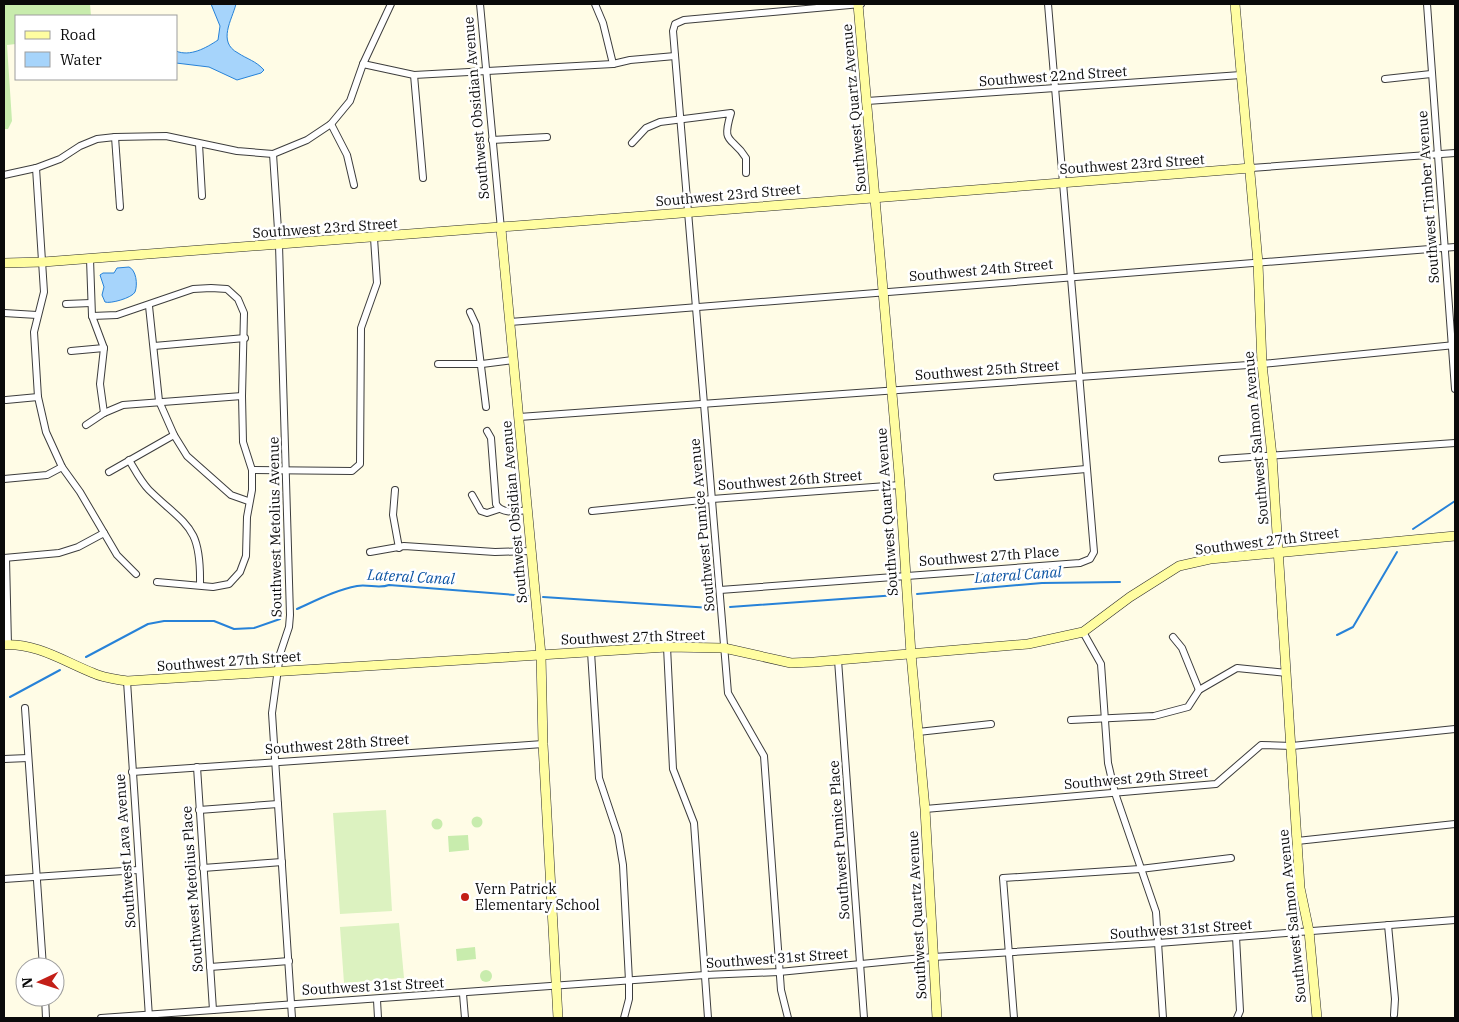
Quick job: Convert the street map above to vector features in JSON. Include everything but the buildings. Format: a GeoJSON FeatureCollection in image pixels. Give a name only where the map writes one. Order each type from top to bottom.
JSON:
{"type":"FeatureCollection","features":[{"type":"Feature","properties":{"kind":"street"},"geometry":{"type":"LineString","coordinates":[[4,174],[36,168],[60,159],[80,146],[98,139],[114,137],[166,136],[199,144],[273,154],[307,140],[331,124],[350,101],[363,64],[391,4]]}},
{"type":"Feature","properties":{"kind":"street","name":"Southwest Obsidian Avenue"},"geometry":{"type":"LineString","coordinates":[[480,4],[484,71],[520,417],[540,655],[558,1018]]}},
{"type":"Feature","properties":{"kind":"street"},"geometry":{"type":"LineString","coordinates":[[595,4],[604,23],[613,64]]}},
{"type":"Feature","properties":{"kind":"street","name":"Southwest Pumice Avenue"},"geometry":{"type":"LineString","coordinates":[[788,1018],[780,990],[764,756],[728,693],[673,31],[679,21],[859,4]]}},
{"type":"Feature","properties":{"kind":"street","name":"Southwest Quartz Avenue"},"geometry":{"type":"LineString","coordinates":[[859,4],[900,485],[911,654],[925,809],[937,1018]]}},
{"type":"Feature","properties":{"kind":"street"},"geometry":{"type":"LineString","coordinates":[[997,477],[1086,469],[1048,4]]}},
{"type":"Feature","properties":{"kind":"street","name":"Southwest Salmon Avenue"},"geometry":{"type":"LineString","coordinates":[[1235,4],[1258,263],[1262,364],[1272,456],[1300,888],[1309,931],[1317,1018]]}},
{"type":"Feature","properties":{"kind":"street","name":"Southwest Timber Avenue"},"geometry":{"type":"LineString","coordinates":[[1426,4],[1444,247],[1454,345],[1455,389]]}},
{"type":"Feature","properties":{"kind":"street"},"geometry":{"type":"LineString","coordinates":[[363,64],[414,75],[613,64],[630,60],[675,56]]}},
{"type":"Feature","properties":{"kind":"street"},"geometry":{"type":"LineString","coordinates":[[1384,79],[1431,74]]}},
{"type":"Feature","properties":{"kind":"street"},"geometry":{"type":"LineString","coordinates":[[414,75],[423,178]]}},
{"type":"Feature","properties":{"kind":"street","name":"Southwest 22nd Street"},"geometry":{"type":"LineString","coordinates":[[867,101],[1240,75]]}},
{"type":"Feature","properties":{"kind":"street"},"geometry":{"type":"LineString","coordinates":[[632,143],[646,128],[660,122],[731,113],[726,130],[727,137],[746,158],[746,173]]}},
{"type":"Feature","properties":{"kind":"street"},"geometry":{"type":"LineString","coordinates":[[331,124],[347,155],[354,185]]}},
{"type":"Feature","properties":{"kind":"street"},"geometry":{"type":"LineString","coordinates":[[114,137],[120,207]]}},
{"type":"Feature","properties":{"kind":"street"},"geometry":{"type":"LineString","coordinates":[[492,140],[547,137]]}},
{"type":"Feature","properties":{"kind":"street"},"geometry":{"type":"LineString","coordinates":[[199,144],[202,196]]}},
{"type":"Feature","properties":{"kind":"street","name":"Southwest 23rd Street"},"geometry":{"type":"LineString","coordinates":[[4,263],[279,246],[501,229],[688,211],[1455,153]]}},
{"type":"Feature","properties":{"kind":"street","name":"Southwest Metolius Avenue"},"geometry":{"type":"LineString","coordinates":[[273,154],[279,246],[290,615],[289,627],[280,654],[272,714],[292,1018]]}},
{"type":"Feature","properties":{"kind":"street"},"geometry":{"type":"LineString","coordinates":[[36,168],[44,292],[34,332],[38,397],[46,432],[62,467],[117,555],[136,574]]}},
{"type":"Feature","properties":{"kind":"street"},"geometry":{"type":"LineString","coordinates":[[252,470],[352,471],[360,464],[361,328],[377,283],[374,238]]}},
{"type":"Feature","properties":{"kind":"street","name":"Southwest 24th Street"},"geometry":{"type":"LineString","coordinates":[[510,322],[1070,276],[1455,247]]}},
{"type":"Feature","properties":{"kind":"street"},"geometry":{"type":"LineString","coordinates":[[90,259],[92,316],[104,348],[100,384],[104,413]]}},
{"type":"Feature","properties":{"kind":"street"},"geometry":{"type":"LineString","coordinates":[[92,316],[117,315],[193,290],[228,289],[238,299],[244,312],[243,442],[252,470],[252,490],[248,501],[246,556],[240,572],[229,584],[213,587],[200,584],[157,582]]}},
{"type":"Feature","properties":{"kind":"street"},"geometry":{"type":"LineString","coordinates":[[66,304],[91,303]]}},
{"type":"Feature","properties":{"kind":"street"},"geometry":{"type":"LineString","coordinates":[[149,306],[159,401],[174,435],[188,456],[231,495],[248,501]]}},
{"type":"Feature","properties":{"kind":"street"},"geometry":{"type":"LineString","coordinates":[[470,312],[476,325],[486,406]]}},
{"type":"Feature","properties":{"kind":"street"},"geometry":{"type":"LineString","coordinates":[[4,313],[37,315]]}},
{"type":"Feature","properties":{"kind":"street"},"geometry":{"type":"LineString","coordinates":[[154,346],[245,338]]}},
{"type":"Feature","properties":{"kind":"street","name":"Southwest 25th Street"},"geometry":{"type":"LineString","coordinates":[[520,417],[1079,375],[1262,364],[1454,345]]}},
{"type":"Feature","properties":{"kind":"street"},"geometry":{"type":"LineString","coordinates":[[71,350],[104,348]]}},
{"type":"Feature","properties":{"kind":"street"},"geometry":{"type":"LineString","coordinates":[[438,364],[482,364],[513,360]]}},
{"type":"Feature","properties":{"kind":"street"},"geometry":{"type":"LineString","coordinates":[[86,425],[104,413],[123,405],[242,396]]}},
{"type":"Feature","properties":{"kind":"street"},"geometry":{"type":"LineString","coordinates":[[6,400],[38,397]]}},
{"type":"Feature","properties":{"kind":"street"},"geometry":{"type":"LineString","coordinates":[[486,431],[490,438],[496,504],[504,512],[528,510]]}},
{"type":"Feature","properties":{"kind":"street"},"geometry":{"type":"LineString","coordinates":[[109,472],[174,435]]}},
{"type":"Feature","properties":{"kind":"street"},"geometry":{"type":"LineString","coordinates":[[1222,459],[1455,443]]}},
{"type":"Feature","properties":{"kind":"street"},"geometry":{"type":"LineString","coordinates":[[129,460],[148,488],[186,523],[195,538],[200,555],[200,584]]}},
{"type":"Feature","properties":{"kind":"street"},"geometry":{"type":"LineString","coordinates":[[4,479],[47,475],[62,467]]}},
{"type":"Feature","properties":{"kind":"street","name":"Southwest 27th Place"},"geometry":{"type":"LineString","coordinates":[[720,590],[1080,562],[1090,559],[1094,552],[1086,469]]}},
{"type":"Feature","properties":{"kind":"street","name":"Southwest 26th Street"},"geometry":{"type":"LineString","coordinates":[[592,511],[712,499],[900,485]]}},
{"type":"Feature","properties":{"kind":"street"},"geometry":{"type":"LineString","coordinates":[[395,490],[392,515],[399,548]]}},
{"type":"Feature","properties":{"kind":"street"},"geometry":{"type":"LineString","coordinates":[[472,494],[481,511],[487,513],[499,509]]}},
{"type":"Feature","properties":{"kind":"street"},"geometry":{"type":"LineString","coordinates":[[6,645],[5,558],[59,553],[104,533]]}},
{"type":"Feature","properties":{"kind":"street","name":"Southwest 27th Street"},"geometry":{"type":"LineString","coordinates":[[6,645],[37,648],[95,674],[127,681],[667,647],[724,648],[791,662],[838,660],[1028,644],[1083,632],[1130,597],[1180,566],[1210,559],[1455,536]]}},
{"type":"Feature","properties":{"kind":"street"},"geometry":{"type":"LineString","coordinates":[[370,552],[427,546],[495,552],[531,551]]}},
{"type":"Feature","properties":{"kind":"street"},"geometry":{"type":"LineString","coordinates":[[1083,632],[1101,664],[1108,763],[1115,793],[1156,912],[1163,1018]]}},
{"type":"Feature","properties":{"kind":"street"},"geometry":{"type":"LineString","coordinates":[[1173,637],[1182,648],[1199,690]]}},
{"type":"Feature","properties":{"kind":"street"},"geometry":{"type":"LineString","coordinates":[[667,647],[672,768],[694,823],[708,1018]]}},
{"type":"Feature","properties":{"kind":"street"},"geometry":{"type":"LineString","coordinates":[[591,652],[599,778],[618,835],[623,865],[629,981],[629,999],[624,1018]]}},
{"type":"Feature","properties":{"kind":"street","name":"Southwest Pumice Place"},"geometry":{"type":"LineString","coordinates":[[838,660],[864,1018]]}},
{"type":"Feature","properties":{"kind":"street"},"geometry":{"type":"LineString","coordinates":[[1071,720],[1105,720],[1154,716],[1188,707],[1199,690],[1237,668],[1286,673]]}},
{"type":"Feature","properties":{"kind":"street","name":"Southwest Lava Avenue"},"geometry":{"type":"LineString","coordinates":[[127,681],[148,1017]]}},
{"type":"Feature","properties":{"kind":"street"},"geometry":{"type":"LineString","coordinates":[[25,708],[42,957]]}},
{"type":"Feature","properties":{"kind":"street"},"geometry":{"type":"LineString","coordinates":[[918,732],[991,724]]}},
{"type":"Feature","properties":{"kind":"street","name":"Southwest 29th Street"},"geometry":{"type":"LineString","coordinates":[[925,809],[1216,784],[1261,745],[1292,746],[1455,729]]}},
{"type":"Feature","properties":{"kind":"street","name":"Southwest 28th Street"},"geometry":{"type":"LineString","coordinates":[[132,772],[543,744]]}},
{"type":"Feature","properties":{"kind":"street"},"geometry":{"type":"LineString","coordinates":[[4,760],[28,758]]}},
{"type":"Feature","properties":{"kind":"street","name":"Southwest Metolius Place"},"geometry":{"type":"LineString","coordinates":[[197,767],[213,1010]]}},
{"type":"Feature","properties":{"kind":"street"},"geometry":{"type":"LineString","coordinates":[[199,810],[278,804]]}},
{"type":"Feature","properties":{"kind":"street"},"geometry":{"type":"LineString","coordinates":[[1297,841],[1455,824]]}},
{"type":"Feature","properties":{"kind":"street"},"geometry":{"type":"LineString","coordinates":[[1014,1018],[1003,878],[1140,869],[1231,858]]}},
{"type":"Feature","properties":{"kind":"street"},"geometry":{"type":"LineString","coordinates":[[203,868],[282,862]]}},
{"type":"Feature","properties":{"kind":"street"},"geometry":{"type":"LineString","coordinates":[[4,879],[138,870]]}},
{"type":"Feature","properties":{"kind":"street","name":"Southwest 31st Street"},"geometry":{"type":"LineString","coordinates":[[100,1018],[148,1017],[291,1003],[377,1000],[705,975],[779,972],[932,957],[1158,943],[1455,920]]}},
{"type":"Feature","properties":{"kind":"street"},"geometry":{"type":"LineString","coordinates":[[1388,925],[1396,999],[1394,1015]]}},
{"type":"Feature","properties":{"kind":"street"},"geometry":{"type":"LineString","coordinates":[[1236,937],[1240,1011],[1238,1018]]}},
{"type":"Feature","properties":{"kind":"street"},"geometry":{"type":"LineString","coordinates":[[210,967],[289,961]]}},
{"type":"Feature","properties":{"kind":"street"},"geometry":{"type":"LineString","coordinates":[[463,994],[465,1018]]}},
{"type":"Feature","properties":{"kind":"street"},"geometry":{"type":"LineString","coordinates":[[377,1000],[378,1018]]}},
{"type":"Feature","properties":{"kind":"green space"},"geometry":{"type":"Polygon","coordinates":[[[4,4],[90,4],[91,15],[15,15],[15,44],[7,45],[12,121],[8,129],[4,129],[4,4]]]}},
{"type":"Feature","properties":{"kind":"green space"},"geometry":{"type":"Polygon","coordinates":[[[386,810],[392,911],[340,914],[333,813],[386,810]]]}},
{"type":"Feature","properties":{"kind":"green space"},"geometry":{"type":"Polygon","coordinates":[[[477,816],[483,822],[477,828],[471,822],[477,816]]]}},
{"type":"Feature","properties":{"kind":"green space"},"geometry":{"type":"Polygon","coordinates":[[[437,818],[443,824],[437,830],[431,824],[437,818]]]}},
{"type":"Feature","properties":{"kind":"green space"},"geometry":{"type":"Polygon","coordinates":[[[468,835],[469,850],[449,852],[448,836],[468,835]]]}},
{"type":"Feature","properties":{"kind":"green space"},"geometry":{"type":"Polygon","coordinates":[[[399,923],[404,978],[344,983],[340,927],[399,923]]]}},
{"type":"Feature","properties":{"kind":"green space"},"geometry":{"type":"Polygon","coordinates":[[[475,947],[476,959],[457,961],[456,949],[475,947]]]}},
{"type":"Feature","properties":{"kind":"green space"},"geometry":{"type":"Polygon","coordinates":[[[484,970],[488,970],[492,976],[488,982],[484,982],[480,978],[480,974],[484,970]]]}},
{"type":"Feature","properties":{"kind":"water"},"geometry":{"type":"Polygon","coordinates":[[[211,4],[236,4],[229,24],[228,43],[238,53],[261,67],[264,70],[261,73],[237,80],[209,67],[178,63],[178,52],[187,53],[203,49],[218,40],[220,26],[211,4]]]}},
{"type":"Feature","properties":{"kind":"water"},"geometry":{"type":"Polygon","coordinates":[[[129,267],[136,278],[135,292],[121,300],[105,302],[102,295],[104,287],[100,275],[103,273],[114,273],[117,268],[129,267]]]}},
{"type":"Feature","properties":{"kind":"waterway"},"geometry":{"type":"LineString","coordinates":[[1413,529],[1455,501]]}},
{"type":"Feature","properties":{"kind":"waterway"},"geometry":{"type":"LineString","coordinates":[[1337,635],[1353,627],[1397,552]]}},
{"type":"Feature","properties":{"kind":"waterway","name":"Lateral Canal"},"geometry":{"type":"LineString","coordinates":[[917,594],[1042,583],[1120,582]]}},
{"type":"Feature","properties":{"kind":"waterway","name":"Lateral Canal"},"geometry":{"type":"LineString","coordinates":[[297,609],[334,593],[361,586],[381,587],[389,585],[528,596]]}},
{"type":"Feature","properties":{"kind":"waterway","name":"Lateral Canal"},"geometry":{"type":"LineString","coordinates":[[730,607],[897,595]]}},
{"type":"Feature","properties":{"kind":"waterway","name":"Lateral Canal"},"geometry":{"type":"LineString","coordinates":[[543,597],[711,608]]}},
{"type":"Feature","properties":{"kind":"waterway","name":"Lateral Canal"},"geometry":{"type":"LineString","coordinates":[[86,657],[148,624],[164,621],[214,621],[234,629],[254,628],[280,619]]}},
{"type":"Feature","properties":{"kind":"waterway","name":"Lateral Canal"},"geometry":{"type":"LineString","coordinates":[[10,697],[60,670]]}},
{"type":"Feature","properties":{"kind":"place","name":"Vern Patrick Elementary School"},"geometry":{"type":"Point","coordinates":[465,897]}}]}
